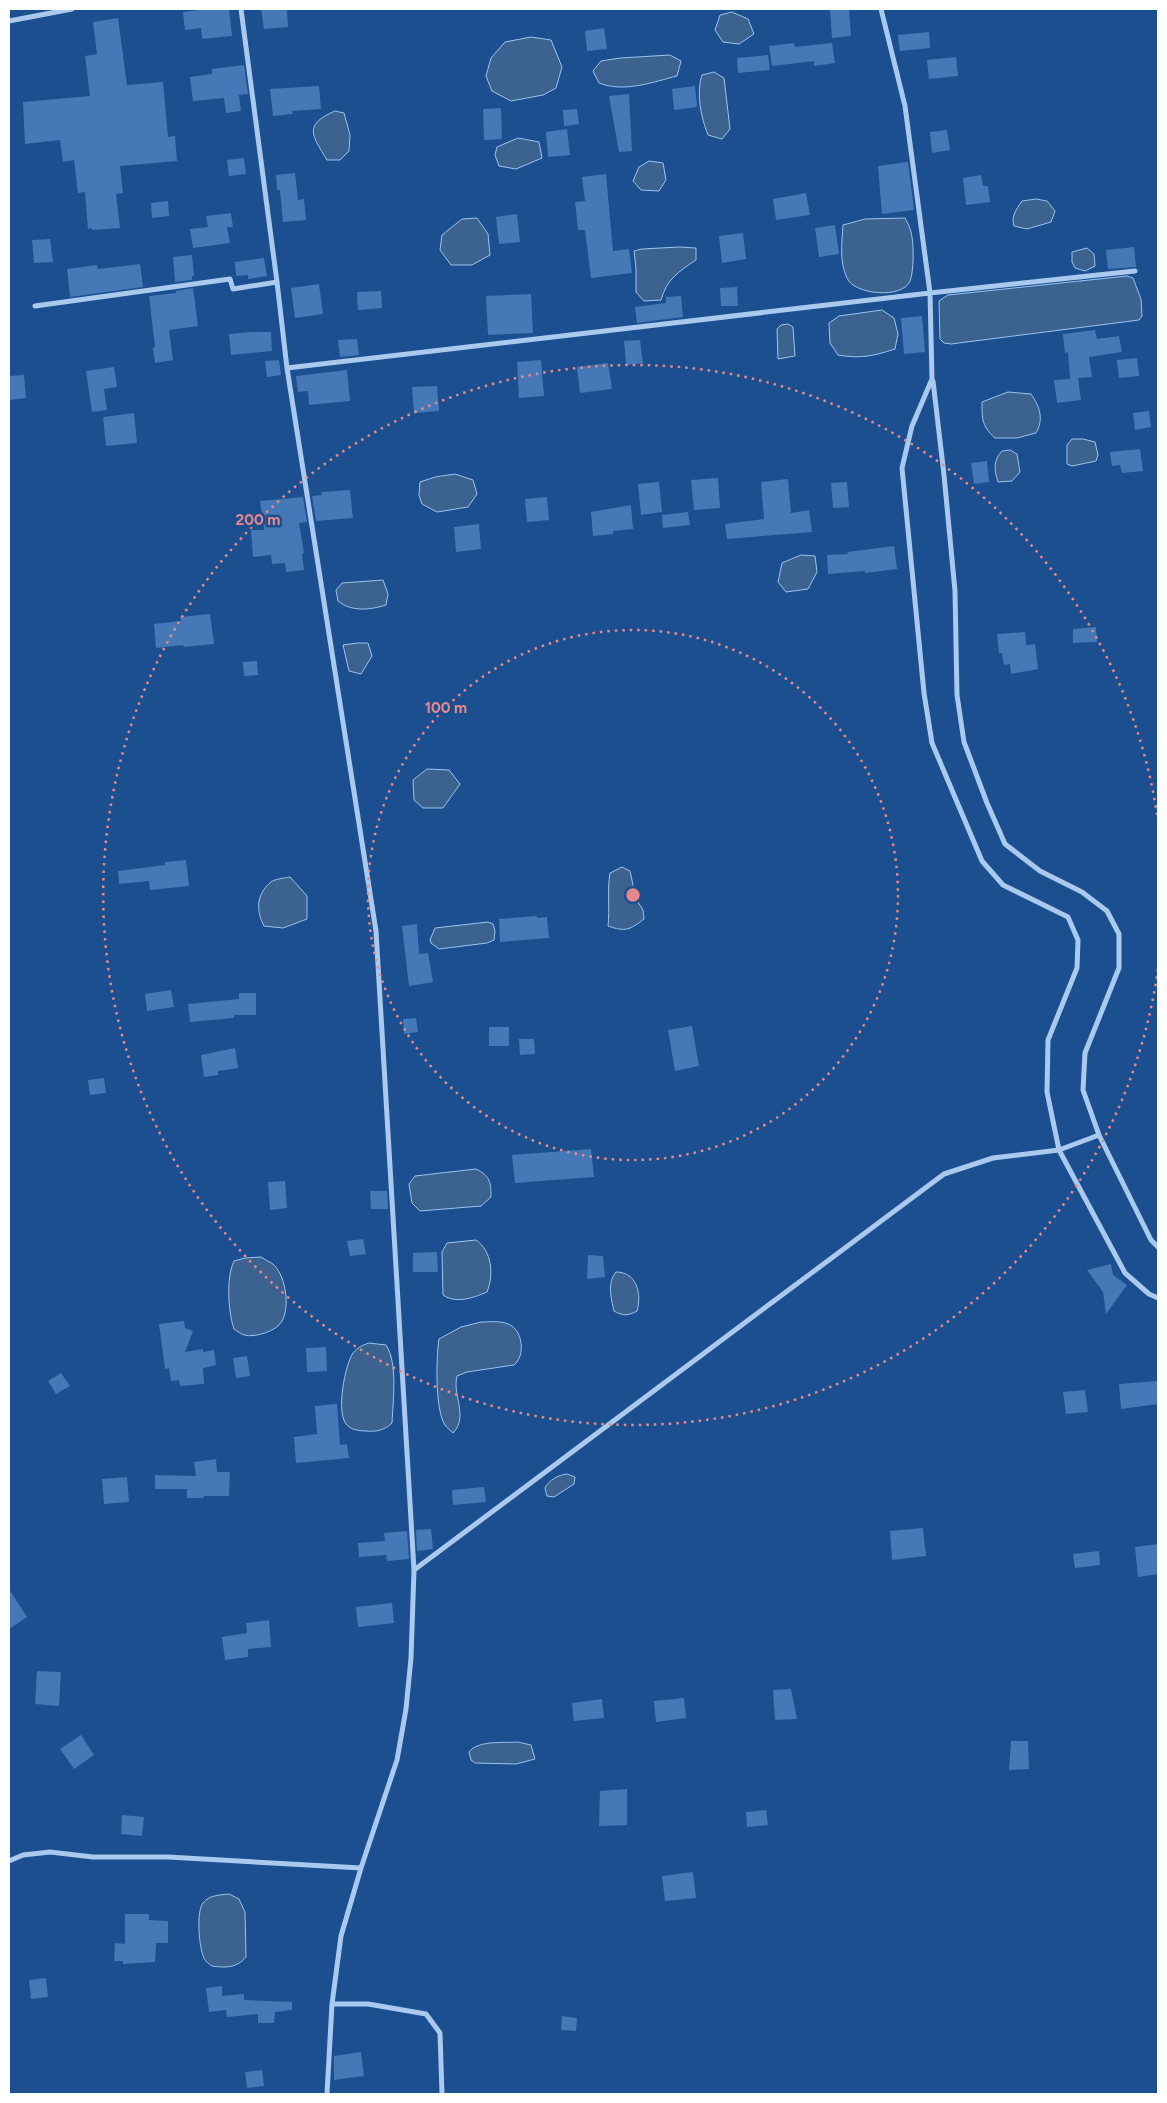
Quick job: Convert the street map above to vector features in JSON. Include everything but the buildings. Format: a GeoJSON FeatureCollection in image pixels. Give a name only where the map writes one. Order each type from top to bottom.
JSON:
{"type":"FeatureCollection","features":[{"type":"Feature","properties":{"kind":"street"},"geometry":{"type":"LineString","coordinates":[[9,21],[72,9]]}},
{"type":"Feature","properties":{"kind":"street"},"geometry":{"type":"LineString","coordinates":[[240,9],[287,368],[376,931],[414,1570],[406,1708],[397,1760],[361,1868],[341,1936],[332,2004],[327,2094]]}},
{"type":"Feature","properties":{"kind":"street"},"geometry":{"type":"LineString","coordinates":[[881,9],[905,106],[930,293],[932,379],[944,475],[955,591],[957,695],[964,742],[987,804],[1005,844],[1040,871],[1082,892],[1107,911],[1119,934],[1119,968],[1084,1053],[1083,1090],[1099,1135],[1151,1240],[1158,1247]]}},
{"type":"Feature","properties":{"kind":"street"},"geometry":{"type":"LineString","coordinates":[[287,368],[1135,271]]}},
{"type":"Feature","properties":{"kind":"street"},"geometry":{"type":"LineString","coordinates":[[35,306],[230,279],[233,290],[277,282]]}},
{"type":"Feature","properties":{"kind":"street"},"geometry":{"type":"LineString","coordinates":[[932,379],[912,426],[902,468],[924,693],[930,734],[982,861],[1003,885],[1068,917],[1078,940],[1077,968],[1048,1040],[1047,1092],[1059,1150],[1125,1274],[1149,1294],[1158,1298]]}},
{"type":"Feature","properties":{"kind":"street"},"geometry":{"type":"LineString","coordinates":[[414,1570],[944,1174],[993,1158],[1059,1150],[1099,1135]]}},
{"type":"Feature","properties":{"kind":"street"},"geometry":{"type":"LineString","coordinates":[[9,1861],[24,1855],[50,1852],[93,1857],[168,1857],[361,1868]]}},
{"type":"Feature","properties":{"kind":"street"},"geometry":{"type":"LineString","coordinates":[[332,2004],[368,2004],[426,2014],[440,2032],[442,2094]]}},
{"type":"Feature","properties":{"kind":"water"},"geometry":{"type":"Polygon","coordinates":[[[732,12],[748,19],[754,34],[739,44],[723,42],[715,30],[720,15],[732,12]]]}},
{"type":"Feature","properties":{"kind":"water"},"geometry":{"type":"Polygon","coordinates":[[[531,37],[551,40],[562,67],[556,88],[543,95],[511,101],[492,91],[486,76],[491,58],[505,42],[531,37]]]}},
{"type":"Feature","properties":{"kind":"water"},"geometry":{"type":"Polygon","coordinates":[[[670,55],[681,61],[677,76],[648,83],[628,87],[609,86],[599,83],[593,71],[601,61],[670,55]]]}},
{"type":"Feature","properties":{"kind":"water"},"geometry":{"type":"Polygon","coordinates":[[[714,72],[724,78],[730,129],[722,139],[708,135],[700,105],[699,90],[702,75],[714,72]]]}},
{"type":"Feature","properties":{"kind":"water"},"geometry":{"type":"Polygon","coordinates":[[[335,111],[344,113],[350,135],[349,151],[340,160],[327,160],[317,144],[313,131],[318,121],[335,111]]]}},
{"type":"Feature","properties":{"kind":"water"},"geometry":{"type":"Polygon","coordinates":[[[518,138],[539,142],[542,158],[516,169],[499,166],[495,155],[497,147],[518,138]]]}},
{"type":"Feature","properties":{"kind":"water"},"geometry":{"type":"Polygon","coordinates":[[[649,161],[663,163],[666,180],[659,191],[641,190],[633,181],[639,167],[649,161]]]}},
{"type":"Feature","properties":{"kind":"water"},"geometry":{"type":"Polygon","coordinates":[[[1036,199],[1047,201],[1055,211],[1051,222],[1027,229],[1014,226],[1014,216],[1022,201],[1036,199]]]}},
{"type":"Feature","properties":{"kind":"water"},"geometry":{"type":"Polygon","coordinates":[[[477,218],[488,234],[490,255],[472,265],[451,265],[440,250],[442,235],[462,219],[477,218]]]}},
{"type":"Feature","properties":{"kind":"water"},"geometry":{"type":"Polygon","coordinates":[[[905,218],[912,237],[913,257],[911,277],[906,287],[898,291],[879,293],[851,284],[844,272],[843,265],[843,225],[865,219],[905,218]]]}},
{"type":"Feature","properties":{"kind":"water"},"geometry":{"type":"Polygon","coordinates":[[[679,247],[696,248],[696,260],[670,281],[661,300],[644,301],[636,292],[634,251],[679,247]]]}},
{"type":"Feature","properties":{"kind":"water"},"geometry":{"type":"Polygon","coordinates":[[[1087,248],[1094,254],[1095,266],[1085,271],[1075,268],[1072,262],[1072,252],[1087,248]]]}},
{"type":"Feature","properties":{"kind":"water"},"geometry":{"type":"Polygon","coordinates":[[[1127,276],[1133,278],[1141,299],[1142,316],[1139,320],[951,344],[944,343],[940,339],[939,301],[948,295],[1127,276]]]}},
{"type":"Feature","properties":{"kind":"water"},"geometry":{"type":"Polygon","coordinates":[[[882,310],[894,318],[898,334],[895,349],[867,356],[838,355],[830,343],[829,323],[839,316],[882,310]]]}},
{"type":"Feature","properties":{"kind":"water"},"geometry":{"type":"Polygon","coordinates":[[[788,324],[793,327],[795,356],[778,359],[777,329],[781,325],[788,324]]]}},
{"type":"Feature","properties":{"kind":"water"},"geometry":{"type":"Polygon","coordinates":[[[1008,392],[1031,394],[1040,413],[1040,423],[1036,433],[1017,438],[995,438],[987,430],[983,418],[982,402],[1008,392]]]}},
{"type":"Feature","properties":{"kind":"water"},"geometry":{"type":"Polygon","coordinates":[[[1072,439],[1095,442],[1098,455],[1096,461],[1072,466],[1067,464],[1067,445],[1072,439]]]}},
{"type":"Feature","properties":{"kind":"water"},"geometry":{"type":"Polygon","coordinates":[[[1010,450],[1017,454],[1020,472],[1012,481],[998,482],[995,469],[997,458],[1002,451],[1010,450]]]}},
{"type":"Feature","properties":{"kind":"water"},"geometry":{"type":"Polygon","coordinates":[[[455,474],[473,480],[477,494],[468,507],[437,512],[422,504],[419,495],[420,482],[435,477],[455,474]]]}},
{"type":"Feature","properties":{"kind":"water"},"geometry":{"type":"Polygon","coordinates":[[[801,555],[815,556],[817,572],[808,589],[786,592],[778,582],[782,563],[801,555]]]}},
{"type":"Feature","properties":{"kind":"water"},"geometry":{"type":"Polygon","coordinates":[[[383,580],[388,594],[386,605],[361,609],[343,605],[338,601],[336,590],[342,583],[383,580]]]}},
{"type":"Feature","properties":{"kind":"water"},"geometry":{"type":"Polygon","coordinates":[[[368,643],[372,656],[361,674],[349,671],[343,645],[368,643]]]}},
{"type":"Feature","properties":{"kind":"water"},"geometry":{"type":"Polygon","coordinates":[[[427,769],[449,770],[460,784],[443,808],[423,808],[414,800],[413,780],[427,769]]]}},
{"type":"Feature","properties":{"kind":"water"},"geometry":{"type":"Polygon","coordinates":[[[622,867],[630,871],[636,899],[643,910],[644,919],[627,929],[608,926],[610,873],[622,867]]]}},
{"type":"Feature","properties":{"kind":"water"},"geometry":{"type":"Polygon","coordinates":[[[290,877],[307,896],[307,919],[283,928],[264,926],[259,909],[262,892],[273,881],[290,877]]]}},
{"type":"Feature","properties":{"kind":"water"},"geometry":{"type":"Polygon","coordinates":[[[488,922],[493,924],[495,931],[494,940],[487,943],[439,949],[431,943],[430,940],[435,928],[488,922]]]}},
{"type":"Feature","properties":{"kind":"water"},"geometry":{"type":"Polygon","coordinates":[[[476,1169],[487,1177],[491,1187],[491,1197],[481,1206],[420,1211],[412,1203],[409,1184],[415,1176],[476,1169]]]}},
{"type":"Feature","properties":{"kind":"water"},"geometry":{"type":"Polygon","coordinates":[[[476,1240],[485,1250],[490,1264],[491,1271],[487,1292],[459,1300],[448,1298],[443,1295],[442,1252],[447,1243],[476,1240]]]}},
{"type":"Feature","properties":{"kind":"water"},"geometry":{"type":"Polygon","coordinates":[[[261,1257],[274,1265],[278,1270],[286,1292],[286,1308],[282,1321],[276,1328],[265,1333],[249,1336],[234,1329],[230,1313],[229,1295],[231,1268],[234,1261],[261,1257]]]}},
{"type":"Feature","properties":{"kind":"water"},"geometry":{"type":"Polygon","coordinates":[[[616,1272],[629,1276],[636,1285],[639,1298],[637,1311],[631,1314],[623,1315],[614,1311],[611,1281],[616,1272]]]}},
{"type":"Feature","properties":{"kind":"water"},"geometry":{"type":"Polygon","coordinates":[[[481,1322],[501,1322],[512,1326],[520,1339],[520,1356],[514,1365],[467,1372],[457,1376],[460,1420],[453,1433],[445,1425],[439,1408],[437,1358],[439,1339],[461,1327],[481,1322]]]}},
{"type":"Feature","properties":{"kind":"water"},"geometry":{"type":"Polygon","coordinates":[[[369,1343],[386,1345],[390,1353],[393,1372],[392,1423],[383,1429],[374,1431],[350,1428],[343,1418],[342,1409],[343,1388],[350,1359],[357,1349],[369,1343]]]}},
{"type":"Feature","properties":{"kind":"water"},"geometry":{"type":"Polygon","coordinates":[[[567,1474],[575,1477],[574,1484],[554,1497],[547,1496],[545,1488],[551,1480],[567,1474]]]}},
{"type":"Feature","properties":{"kind":"water"},"geometry":{"type":"Polygon","coordinates":[[[518,1742],[531,1745],[535,1759],[516,1764],[475,1763],[471,1760],[469,1752],[478,1746],[492,1743],[518,1742]]]}},
{"type":"Feature","properties":{"kind":"water"},"geometry":{"type":"Polygon","coordinates":[[[229,1894],[239,1899],[245,1912],[246,1957],[239,1963],[230,1966],[212,1966],[207,1962],[202,1953],[199,1930],[201,1908],[208,1898],[229,1894]]]}}]}
